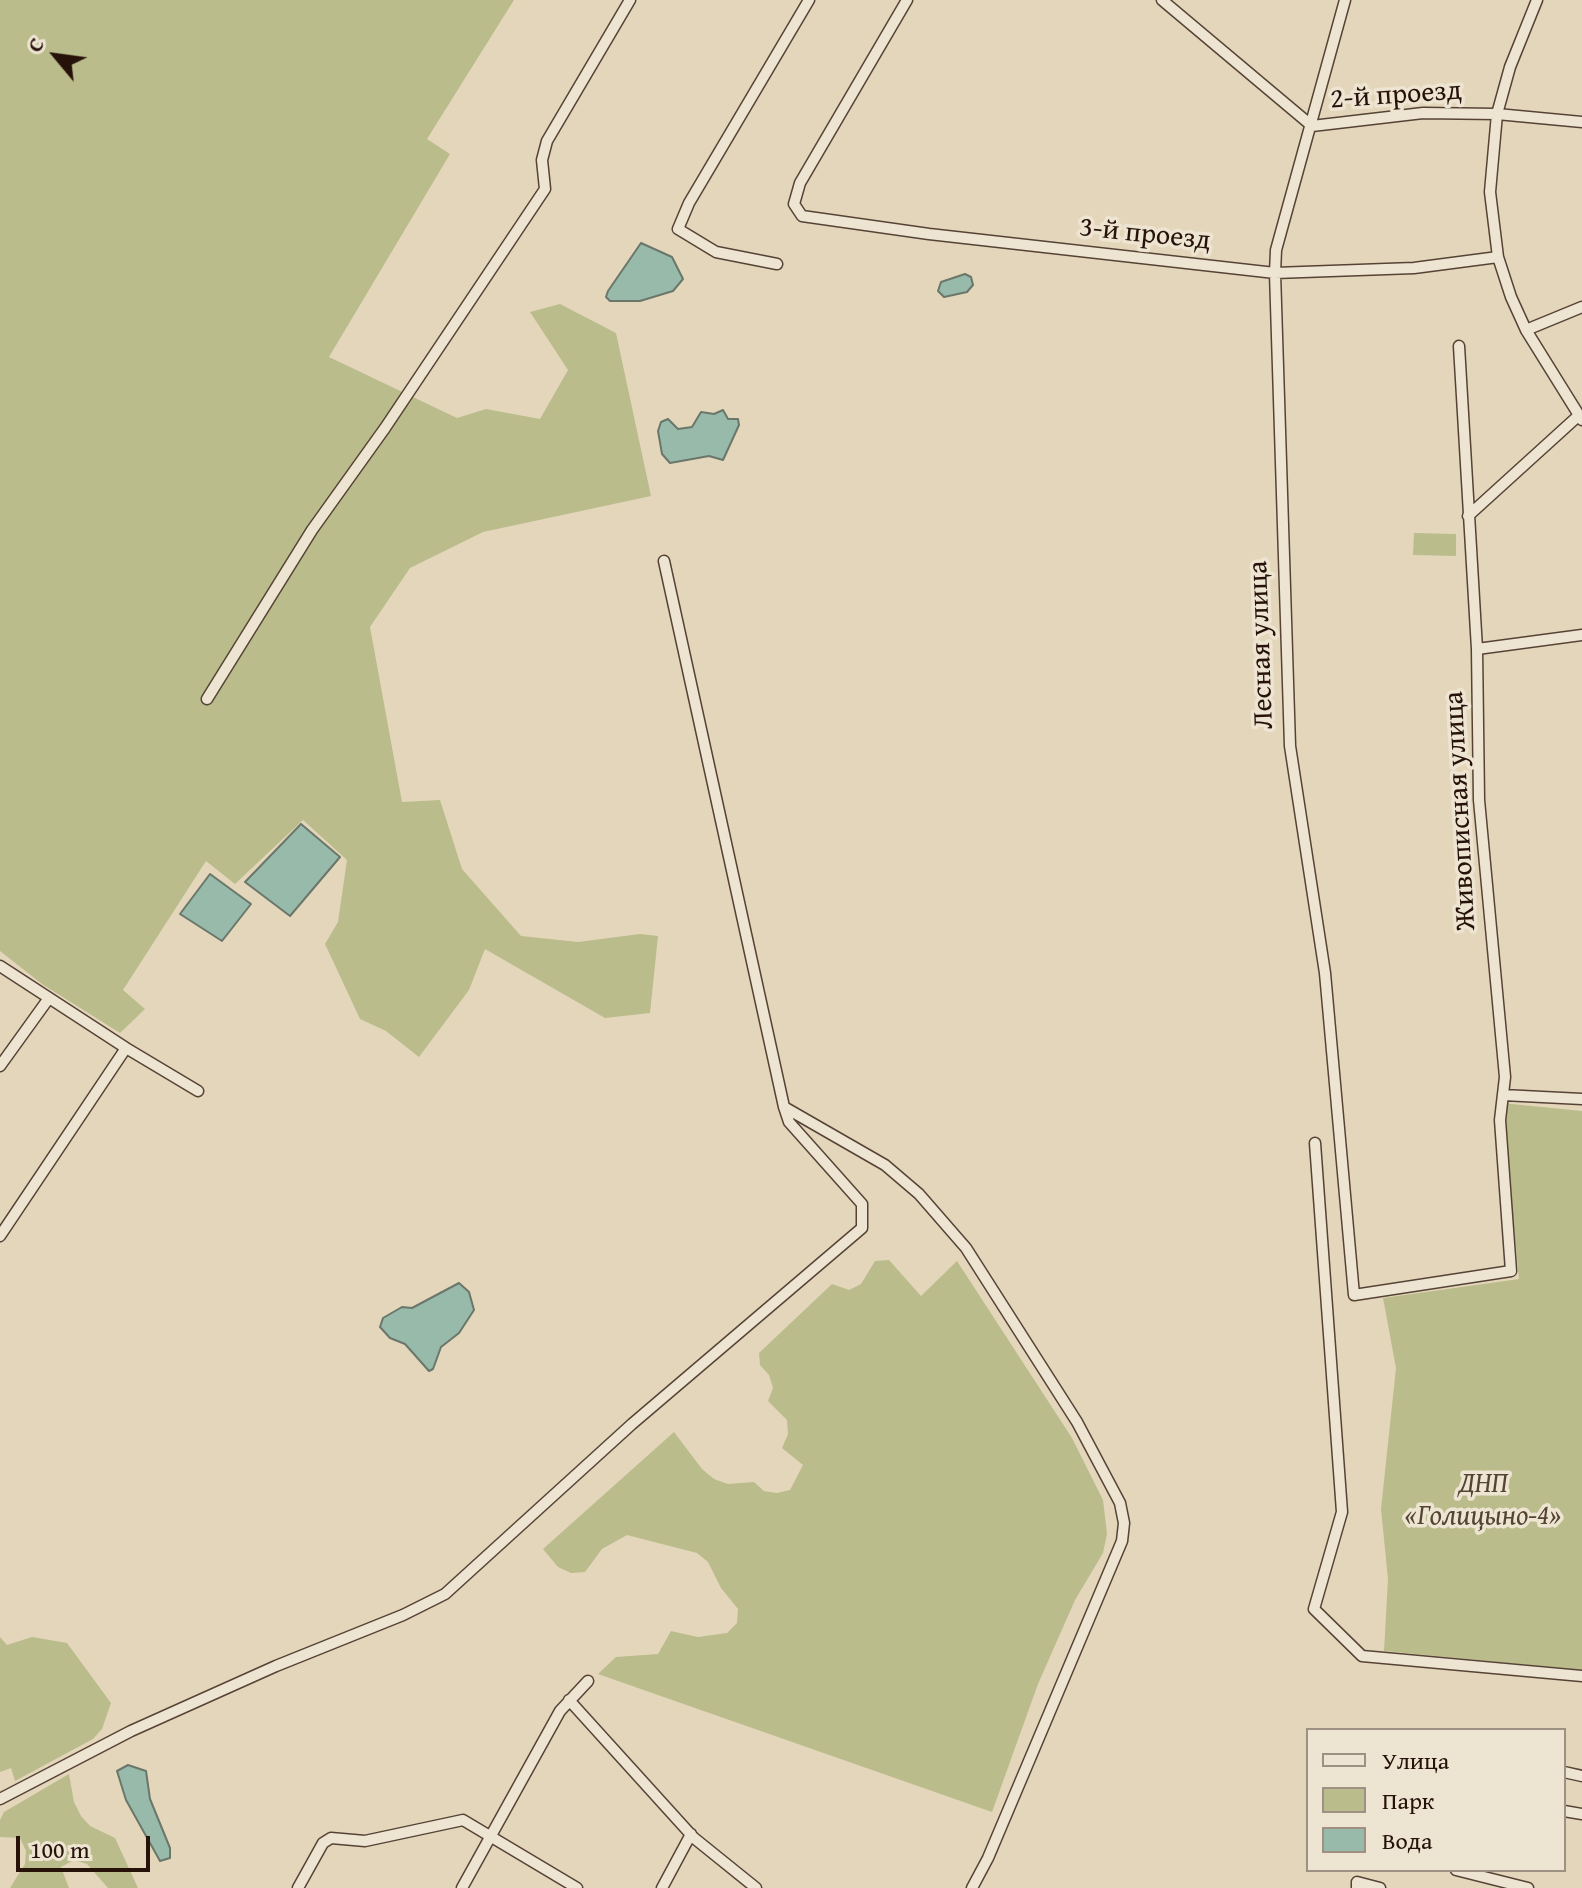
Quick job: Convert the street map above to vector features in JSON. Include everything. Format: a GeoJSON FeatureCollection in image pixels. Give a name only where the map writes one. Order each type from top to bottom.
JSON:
{"type":"FeatureCollection","features":[{"type":"Feature","properties":{"kind":"street"},"geometry":{"type":"LineString","coordinates":[[207,699],[312,530],[385,428],[545,189],[542,160],[547,141],[630,0]]}},
{"type":"Feature","properties":{"kind":"street"},"geometry":{"type":"LineString","coordinates":[[777,264],[716,252],[678,229],[689,203],[809,0]]}},
{"type":"Feature","properties":{"kind":"street","name":"3-й проезд"},"geometry":{"type":"LineString","coordinates":[[907,0],[800,183],[794,204],[802,216],[929,234],[1275,273],[1414,268],[1498,257]]}},
{"type":"Feature","properties":{"kind":"street","name":"2-й проезд"},"geometry":{"type":"LineString","coordinates":[[1162,0],[1312,126],[1423,113],[1497,114],[1582,122]]}},
{"type":"Feature","properties":{"kind":"street","name":"Лесная улица"},"geometry":{"type":"LineString","coordinates":[[1345,0],[1276,250],[1275,273],[1290,746],[1325,973],[1354,1295],[1511,1271]]}},
{"type":"Feature","properties":{"kind":"street"},"geometry":{"type":"LineString","coordinates":[[1468,516],[1580,418],[1526,330],[1498,257],[1490,192],[1497,114],[1510,67],[1537,0]]}},
{"type":"Feature","properties":{"kind":"street"},"geometry":{"type":"LineString","coordinates":[[1526,330],[1582,307]]}},
{"type":"Feature","properties":{"kind":"street","name":"Живописная улица"},"geometry":{"type":"LineString","coordinates":[[1459,346],[1477,649],[1479,800],[1504,1062],[1500,1120],[1511,1271]]}},
{"type":"Feature","properties":{"kind":"street"},"geometry":{"type":"LineString","coordinates":[[0,1799],[131,1731],[276,1666],[403,1615],[445,1594],[632,1424],[862,1228],[862,1204],[789,1122],[784,1107],[664,561]]}},
{"type":"Feature","properties":{"kind":"street"},"geometry":{"type":"LineString","coordinates":[[1477,649],[1582,635]]}},
{"type":"Feature","properties":{"kind":"street"},"geometry":{"type":"LineString","coordinates":[[0,966],[198,1091]]}},
{"type":"Feature","properties":{"kind":"street"},"geometry":{"type":"LineString","coordinates":[[0,1066],[49,998]]}},
{"type":"Feature","properties":{"kind":"street"},"geometry":{"type":"LineString","coordinates":[[0,1236],[126,1048]]}},
{"type":"Feature","properties":{"kind":"street"},"geometry":{"type":"LineString","coordinates":[[1503,1095],[1582,1099]]}},
{"type":"Feature","properties":{"kind":"street"},"geometry":{"type":"LineString","coordinates":[[784,1107],[885,1165],[919,1194],[966,1248],[1077,1422],[1122,1513],[1122,1541],[988,1858],[972,1888]]}},
{"type":"Feature","properties":{"kind":"street"},"geometry":{"type":"LineString","coordinates":[[1315,1143],[1342,1512],[1314,1609],[1362,1656],[1582,1676]]}},
{"type":"Feature","properties":{"kind":"street"},"geometry":{"type":"LineString","coordinates":[[462,1888],[569,1700],[588,1681]]}},
{"type":"Feature","properties":{"kind":"street"},"geometry":{"type":"LineString","coordinates":[[569,1700],[691,1834],[756,1888]]}},
{"type":"Feature","properties":{"kind":"street"},"geometry":{"type":"LineString","coordinates":[[298,1888],[323,1843],[331,1838],[365,1841],[463,1820],[490,1839],[577,1888]]}},
{"type":"Feature","properties":{"kind":"street"},"geometry":{"type":"LineString","coordinates":[[662,1888],[691,1834]]}},
{"type":"Feature","properties":{"kind":"street"},"geometry":{"type":"LineString","coordinates":[[1464,1872],[1528,1888]]}},
{"type":"Feature","properties":{"kind":"street"},"geometry":{"type":"LineString","coordinates":[[1357,1888],[1357,1882],[1380,1888]]}},
{"type":"Feature","properties":{"kind":"green space"},"geometry":{"type":"Polygon","coordinates":[[[0,0],[514,0],[427,139],[450,154],[329,357],[457,418],[486,409],[540,419],[568,370],[530,312],[560,304],[616,333],[651,496],[483,532],[410,568],[370,627],[402,802],[440,800],[462,869],[521,936],[578,942],[640,934],[658,936],[650,1013],[605,1018],[485,949],[469,990],[419,1057],[386,1031],[360,1019],[325,944],[338,922],[347,860],[303,820],[235,884],[206,861],[123,990],[145,1009],[120,1033],[42,984],[0,951],[0,0]]]}},
{"type":"Feature","properties":{"kind":"green space"},"geometry":{"type":"Polygon","coordinates":[[[1414,533],[1456,534],[1456,556],[1413,555],[1414,533]]]}},
{"type":"Feature","properties":{"kind":"green space","name":"ДНП «Голицыно-4»"},"geometry":{"type":"Polygon","coordinates":[[[1502,1103],[1582,1111],[1582,1670],[1384,1651],[1388,1579],[1381,1509],[1396,1368],[1383,1298],[1519,1279],[1502,1103]]]}},
{"type":"Feature","properties":{"kind":"green space"},"geometry":{"type":"Polygon","coordinates":[[[889,1260],[921,1296],[957,1261],[1072,1438],[1103,1500],[1107,1534],[1103,1553],[1075,1600],[1038,1684],[992,1812],[598,1674],[616,1657],[658,1654],[671,1631],[698,1637],[727,1633],[737,1623],[738,1609],[721,1588],[708,1562],[697,1553],[627,1535],[602,1549],[585,1572],[571,1573],[558,1567],[543,1549],[674,1432],[702,1469],[714,1479],[728,1484],[754,1482],[764,1491],[777,1493],[790,1490],[803,1465],[782,1448],[788,1434],[787,1420],[768,1401],[773,1388],[769,1375],[760,1365],[759,1353],[832,1284],[849,1290],[861,1284],[875,1261],[889,1260]]]}},
{"type":"Feature","properties":{"kind":"green space"},"geometry":{"type":"Polygon","coordinates":[[[0,1637],[7,1645],[32,1637],[67,1643],[111,1703],[102,1729],[93,1739],[15,1781],[11,1768],[0,1772],[0,1637]]]}},
{"type":"Feature","properties":{"kind":"green space"},"geometry":{"type":"Polygon","coordinates":[[[69,1774],[74,1802],[81,1816],[90,1826],[115,1838],[138,1888],[108,1888],[87,1864],[74,1860],[61,1867],[69,1888],[10,1888],[25,1864],[26,1851],[20,1838],[0,1837],[0,1820],[4,1812],[69,1774]]]}},
{"type":"Feature","properties":{"kind":"water"},"geometry":{"type":"Polygon","coordinates":[[[641,243],[672,257],[683,279],[673,291],[640,301],[610,301],[606,297],[608,291],[641,243]]]}},
{"type":"Feature","properties":{"kind":"water"},"geometry":{"type":"Polygon","coordinates":[[[965,274],[971,277],[973,285],[967,292],[944,297],[938,291],[941,282],[965,274]]]}},
{"type":"Feature","properties":{"kind":"water"},"geometry":{"type":"Polygon","coordinates":[[[723,410],[728,419],[738,419],[739,425],[723,460],[709,456],[670,463],[662,454],[658,431],[661,422],[668,419],[678,429],[692,427],[701,412],[714,414],[723,410]]]}},
{"type":"Feature","properties":{"kind":"water"},"geometry":{"type":"Polygon","coordinates":[[[301,824],[340,857],[290,916],[245,882],[301,824]]]}},
{"type":"Feature","properties":{"kind":"water"},"geometry":{"type":"Polygon","coordinates":[[[210,874],[251,904],[222,941],[180,914],[210,874]]]}},
{"type":"Feature","properties":{"kind":"water"},"geometry":{"type":"Polygon","coordinates":[[[459,1283],[469,1292],[474,1310],[459,1333],[441,1347],[433,1369],[429,1371],[405,1344],[390,1338],[380,1327],[383,1318],[402,1307],[412,1308],[459,1283]]]}},
{"type":"Feature","properties":{"kind":"water"},"geometry":{"type":"Polygon","coordinates":[[[128,1765],[146,1771],[150,1799],[170,1848],[170,1858],[160,1861],[126,1800],[117,1771],[128,1765]]]}}]}
